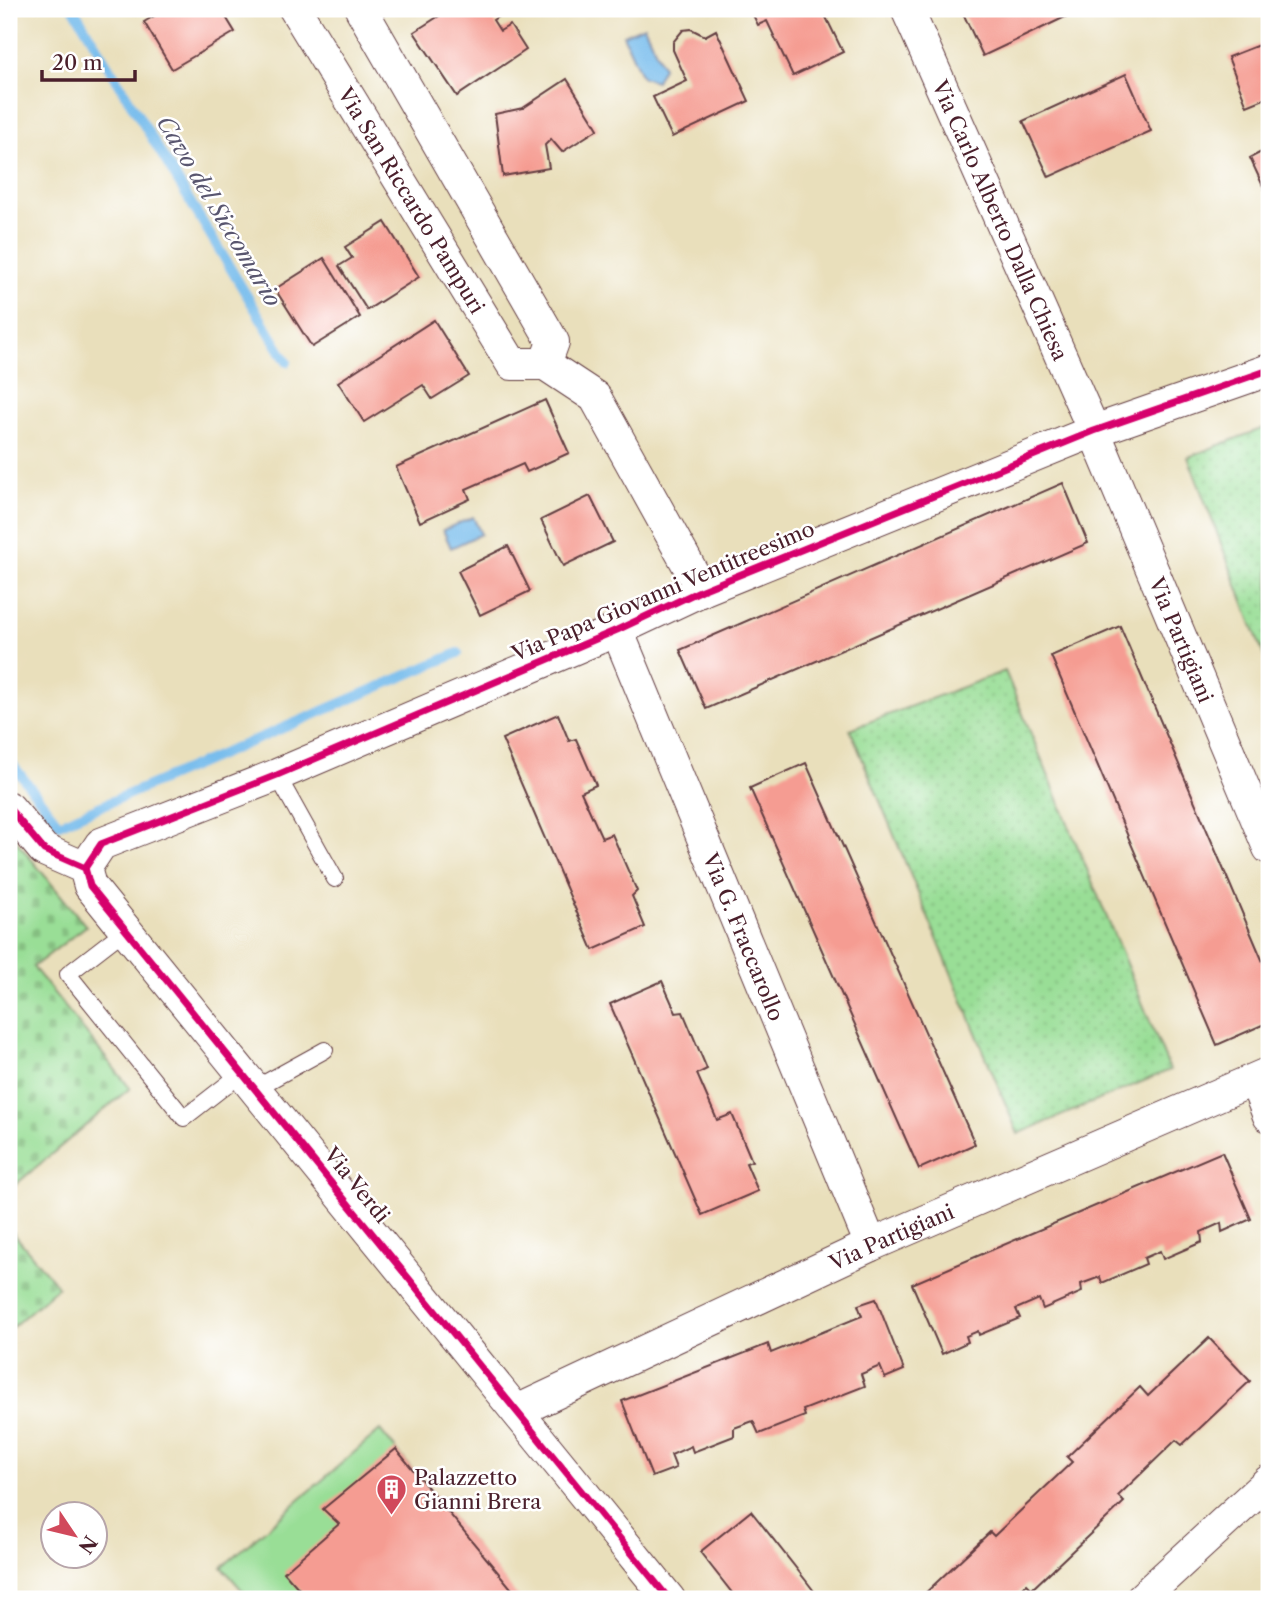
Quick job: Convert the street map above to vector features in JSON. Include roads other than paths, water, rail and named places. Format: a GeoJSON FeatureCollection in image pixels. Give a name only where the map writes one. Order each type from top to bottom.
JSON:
{"type":"FeatureCollection","features":[{"type":"Feature","properties":{"kind":"street","name":"Via San Riccardo Pampuri"},"geometry":{"type":"LineString","coordinates":[[295,9],[512,364],[545,364]]}},
{"type":"Feature","properties":{"kind":"street"},"geometry":{"type":"LineString","coordinates":[[361,9],[553,342],[545,364],[595,397],[702,590]]}},
{"type":"Feature","properties":{"kind":"street","name":"Via Carlo Alberto Dalla Chiesa"},"geometry":{"type":"LineString","coordinates":[[907,9],[1094,431]]}},
{"type":"Feature","properties":{"kind":"street","name":"Via Papa Giovanni Ventitreesimo"},"geometry":{"type":"LineString","coordinates":[[85,868],[101,844],[277,775],[702,590],[1094,431],[1269,370]]}},
{"type":"Feature","properties":{"kind":"street","name":"Via Partigiani"},"geometry":{"type":"LineString","coordinates":[[1094,431],[1269,848]]}},
{"type":"Feature","properties":{"kind":"street","name":"Via G. Fraccarollo"},"geometry":{"type":"LineString","coordinates":[[617,629],[871,1245]]}},
{"type":"Feature","properties":{"kind":"street"},"geometry":{"type":"LineString","coordinates":[[9,808],[44,850],[85,868]]}},
{"type":"Feature","properties":{"kind":"street","name":"Via Verdi"},"geometry":{"type":"LineString","coordinates":[[85,868],[90,886],[125,930],[669,1599]]}},
{"type":"Feature","properties":{"kind":"street"},"geometry":{"type":"LineString","coordinates":[[1262,1077],[1269,1116]]}},
{"type":"Feature","properties":{"kind":"street","name":"Via Partigiani"},"geometry":{"type":"LineString","coordinates":[[517,1411],[871,1245],[1262,1077]]}},
{"type":"Feature","properties":{"kind":"street"},"geometry":{"type":"LineString","coordinates":[[1141,1599],[1269,1481]]}},
{"type":"Feature","properties":{"kind":"lane"},"geometry":{"type":"LineString","coordinates":[[277,775],[335,879]]}},
{"type":"Feature","properties":{"kind":"lane"},"geometry":{"type":"LineString","coordinates":[[125,930],[68,974],[184,1118],[249,1080],[324,1050]]}},
{"type":"Feature","properties":{"kind":"water"},"geometry":{"type":"Polygon","coordinates":[[[644,26],[663,67],[656,81],[642,77],[623,35],[644,26]]]}},
{"type":"Feature","properties":{"kind":"water"},"geometry":{"type":"Polygon","coordinates":[[[473,517],[481,534],[451,548],[443,530],[473,517]]]}},
{"type":"Feature","properties":{"kind":"waterway","name":"Cavo del Siccomario"},"geometry":{"type":"LineString","coordinates":[[74,9],[287,362]]}},
{"type":"Feature","properties":{"kind":"waterway"},"geometry":{"type":"LineString","coordinates":[[9,760],[59,824],[458,653]]}},
{"type":"Feature","properties":{"kind":"place","name":"Palazzetto Gianni Brera"},"geometry":{"type":"Point","coordinates":[391,1516]}}]}
